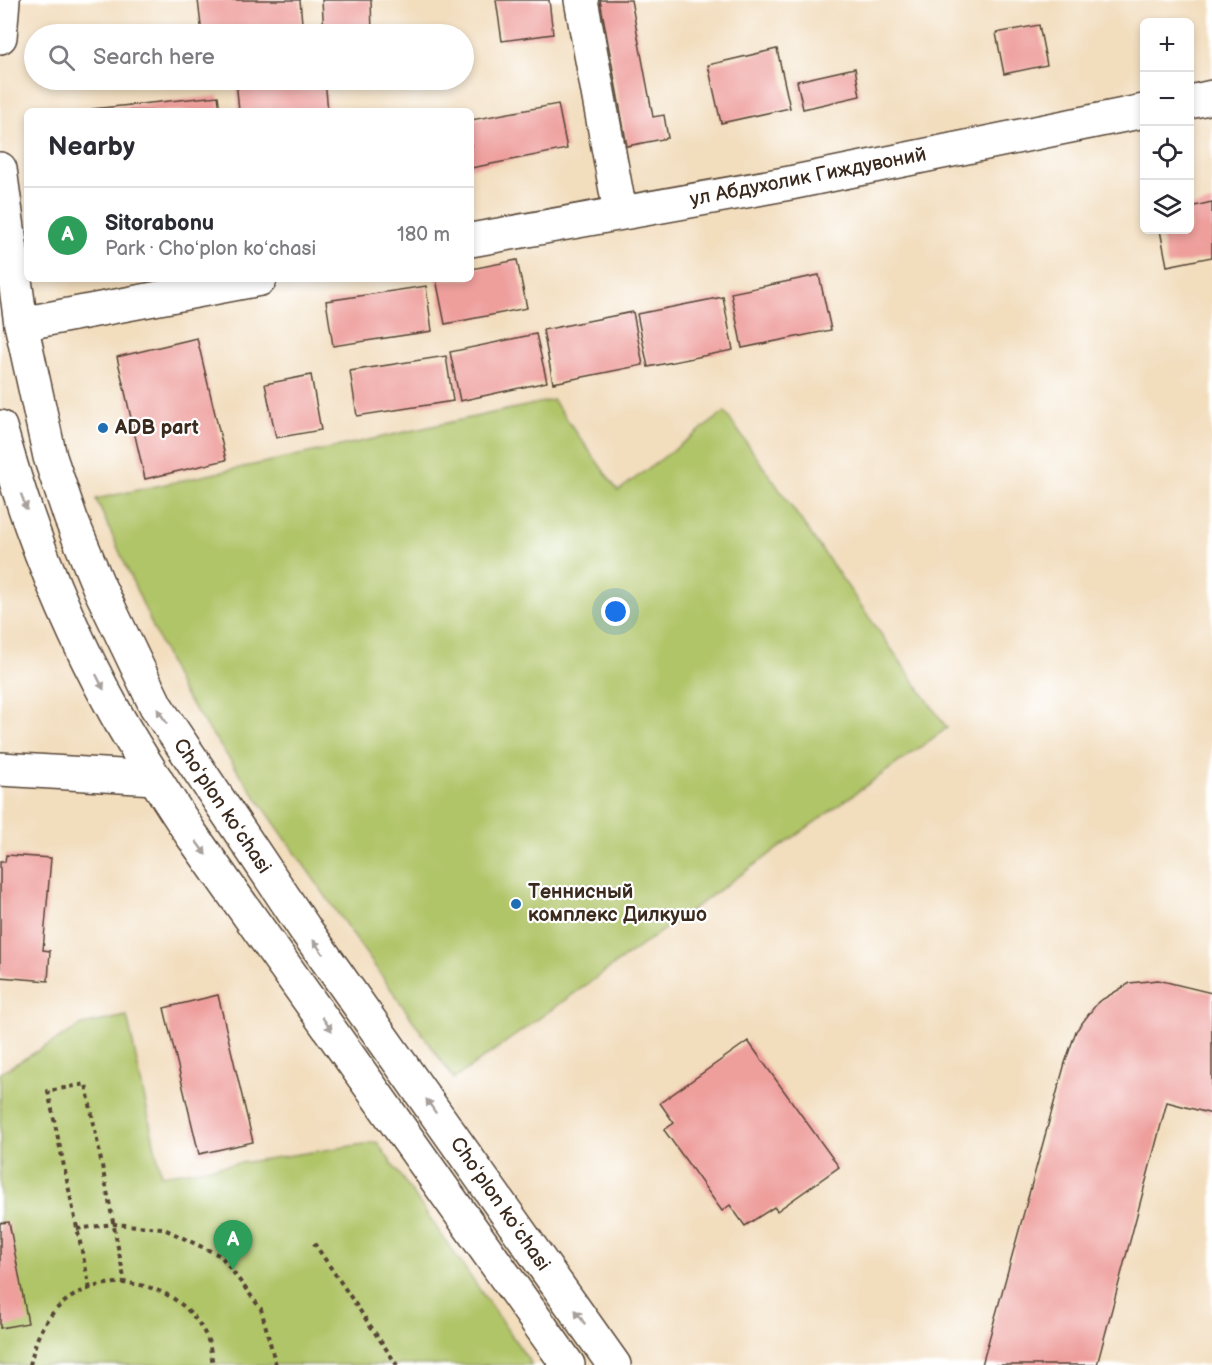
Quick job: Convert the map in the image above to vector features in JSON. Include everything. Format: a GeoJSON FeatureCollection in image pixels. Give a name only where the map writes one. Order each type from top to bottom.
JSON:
{"type":"FeatureCollection","features":[{"type":"Feature","properties":{"kind":"main road"},"geometry":{"type":"LineString","coordinates":[[0,37],[3,0]]}},
{"type":"Feature","properties":{"kind":"main road"},"geometry":{"type":"LineString","coordinates":[[581,0],[620,212]]}},
{"type":"Feature","properties":{"kind":"main road"},"geometry":{"type":"LineString","coordinates":[[1194,101],[1212,97]]}},
{"type":"Feature","properties":{"kind":"main road","name":"ул Абдухолик Гиждувоний"},"geometry":{"type":"LineString","coordinates":[[474,239],[790,183],[1140,112]]}},
{"type":"Feature","properties":{"kind":"main road","name":"Choʻplon koʻchasi"},"geometry":{"type":"LineString","coordinates":[[0,170],[21,324],[50,457],[99,587],[156,706],[305,929],[614,1365]]}},
{"type":"Feature","properties":{"kind":"main road"},"geometry":{"type":"LineString","coordinates":[[21,324],[244,282]]}},
{"type":"Feature","properties":{"kind":"main road","name":"Choʻplon koʻchasi"},"geometry":{"type":"LineString","coordinates":[[0,427],[9,461],[56,594],[116,713],[155,778],[191,834],[568,1365]]}},
{"type":"Feature","properties":{"kind":"main road"},"geometry":{"type":"LineString","coordinates":[[0,769],[155,778]]}},
{"type":"Feature","properties":{"kind":"path"},"geometry":{"type":"LineString","coordinates":[[90,1289],[48,1091],[86,1084],[125,1283]]}},
{"type":"Feature","properties":{"kind":"path"},"geometry":{"type":"LineString","coordinates":[[77,1229],[113,1224],[162,1228],[221,1256],[261,1309],[276,1365]]}},
{"type":"Feature","properties":{"kind":"path"},"geometry":{"type":"LineString","coordinates":[[314,1243],[397,1365]]}},
{"type":"Feature","properties":{"kind":"path"},"geometry":{"type":"LineString","coordinates":[[30,1365],[36,1340],[51,1314],[75,1294],[105,1283],[136,1282],[166,1293],[191,1312],[207,1339],[213,1365]]}},
{"type":"Feature","properties":{"kind":"green space","name":"Теннисный комплекс Дилкушо"},"geometry":{"type":"Polygon","coordinates":[[[553,400],[618,491],[725,412],[947,728],[454,1079],[181,690],[96,499],[553,400]]]}},
{"type":"Feature","properties":{"kind":"green space"},"geometry":{"type":"Polygon","coordinates":[[[127,1016],[161,1175],[377,1142],[532,1365],[0,1365],[0,1073],[82,1025],[127,1016]]]}},
{"type":"Feature","properties":{"kind":"building"},"geometry":{"type":"Polygon","coordinates":[[[198,0],[300,0],[302,23],[201,24],[198,0]]]}},
{"type":"Feature","properties":{"kind":"building"},"geometry":{"type":"Polygon","coordinates":[[[322,0],[371,0],[372,24],[323,24],[322,0]]]}},
{"type":"Feature","properties":{"kind":"building"},"geometry":{"type":"Polygon","coordinates":[[[496,0],[549,0],[553,34],[502,41],[496,0]]]}},
{"type":"Feature","properties":{"kind":"building"},"geometry":{"type":"Polygon","coordinates":[[[600,0],[631,0],[653,117],[664,115],[668,138],[627,146],[600,0]]]}},
{"type":"Feature","properties":{"kind":"building"},"geometry":{"type":"Polygon","coordinates":[[[1039,25],[1047,65],[1004,74],[996,33],[1039,25]]]}},
{"type":"Feature","properties":{"kind":"building"},"geometry":{"type":"Polygon","coordinates":[[[777,49],[790,108],[721,123],[708,65],[777,49]]]}},
{"type":"Feature","properties":{"kind":"building"},"geometry":{"type":"Polygon","coordinates":[[[855,68],[860,96],[803,109],[797,81],[855,68]]]}},
{"type":"Feature","properties":{"kind":"building"},"geometry":{"type":"Polygon","coordinates":[[[237,90],[326,90],[328,108],[239,108],[237,90]]]}},
{"type":"Feature","properties":{"kind":"building"},"geometry":{"type":"Polygon","coordinates":[[[218,96],[220,108],[102,108],[218,96]]]}},
{"type":"Feature","properties":{"kind":"building"},"geometry":{"type":"Polygon","coordinates":[[[558,104],[567,149],[474,167],[474,119],[558,104]]]}},
{"type":"Feature","properties":{"kind":"building"},"geometry":{"type":"Polygon","coordinates":[[[1212,202],[1212,257],[1167,266],[1161,234],[1194,234],[1194,206],[1212,202]]]}},
{"type":"Feature","properties":{"kind":"building"},"geometry":{"type":"Polygon","coordinates":[[[517,260],[527,308],[445,324],[437,282],[474,282],[474,268],[517,260]]]}},
{"type":"Feature","properties":{"kind":"building"},"geometry":{"type":"Polygon","coordinates":[[[819,275],[831,330],[742,348],[731,293],[819,275]]]}},
{"type":"Feature","properties":{"kind":"building"},"geometry":{"type":"Polygon","coordinates":[[[426,286],[432,331],[333,346],[326,301],[426,286]]]}},
{"type":"Feature","properties":{"kind":"building"},"geometry":{"type":"Polygon","coordinates":[[[723,297],[733,350],[648,367],[637,314],[723,297]]]}},
{"type":"Feature","properties":{"kind":"building"},"geometry":{"type":"Polygon","coordinates":[[[633,312],[643,365],[553,383],[543,330],[633,312]]]}},
{"type":"Feature","properties":{"kind":"building"},"geometry":{"type":"Polygon","coordinates":[[[536,334],[547,382],[460,401],[450,352],[536,334]]]}},
{"type":"Feature","properties":{"kind":"building"},"geometry":{"type":"Polygon","coordinates":[[[197,338],[226,460],[145,479],[117,357],[197,338]]]}},
{"type":"Feature","properties":{"kind":"building"},"geometry":{"type":"Polygon","coordinates":[[[446,356],[453,401],[357,416],[350,371],[446,356]]]}},
{"type":"Feature","properties":{"kind":"building"},"geometry":{"type":"Polygon","coordinates":[[[311,375],[321,430],[276,438],[265,384],[311,375]]]}},
{"type":"Feature","properties":{"kind":"building"},"geometry":{"type":"Polygon","coordinates":[[[6,855],[51,858],[43,950],[50,951],[48,981],[0,977],[0,862],[5,862],[6,855]]]}},
{"type":"Feature","properties":{"kind":"building"},"geometry":{"type":"Polygon","coordinates":[[[1158,980],[1212,993],[1212,1114],[1167,1102],[1097,1365],[982,1365],[1065,1063],[1076,1031],[1098,1002],[1130,983],[1158,980]]]}},
{"type":"Feature","properties":{"kind":"building"},"geometry":{"type":"Polygon","coordinates":[[[218,995],[253,1142],[199,1154],[164,1008],[218,995]]]}},
{"type":"Feature","properties":{"kind":"building"},"geometry":{"type":"Polygon","coordinates":[[[748,1041],[839,1167],[777,1211],[774,1207],[745,1226],[730,1205],[722,1211],[664,1130],[674,1123],[660,1103],[748,1041]]]}},
{"type":"Feature","properties":{"kind":"building"},"geometry":{"type":"Polygon","coordinates":[[[9,1222],[28,1323],[0,1328],[0,1223],[9,1222]]]}},
{"type":"Feature","properties":{"kind":"place","name":"ADB part"},"geometry":{"type":"Point","coordinates":[103,428]}},
{"type":"Feature","properties":{"kind":"place","name":"Теннисный комплекс Дилкушо"},"geometry":{"type":"Point","coordinates":[516,904]}},
{"type":"Feature","properties":{"kind":"place","name":"Sitorabonu"},"geometry":{"type":"Point","coordinates":[233,1270]}}]}
